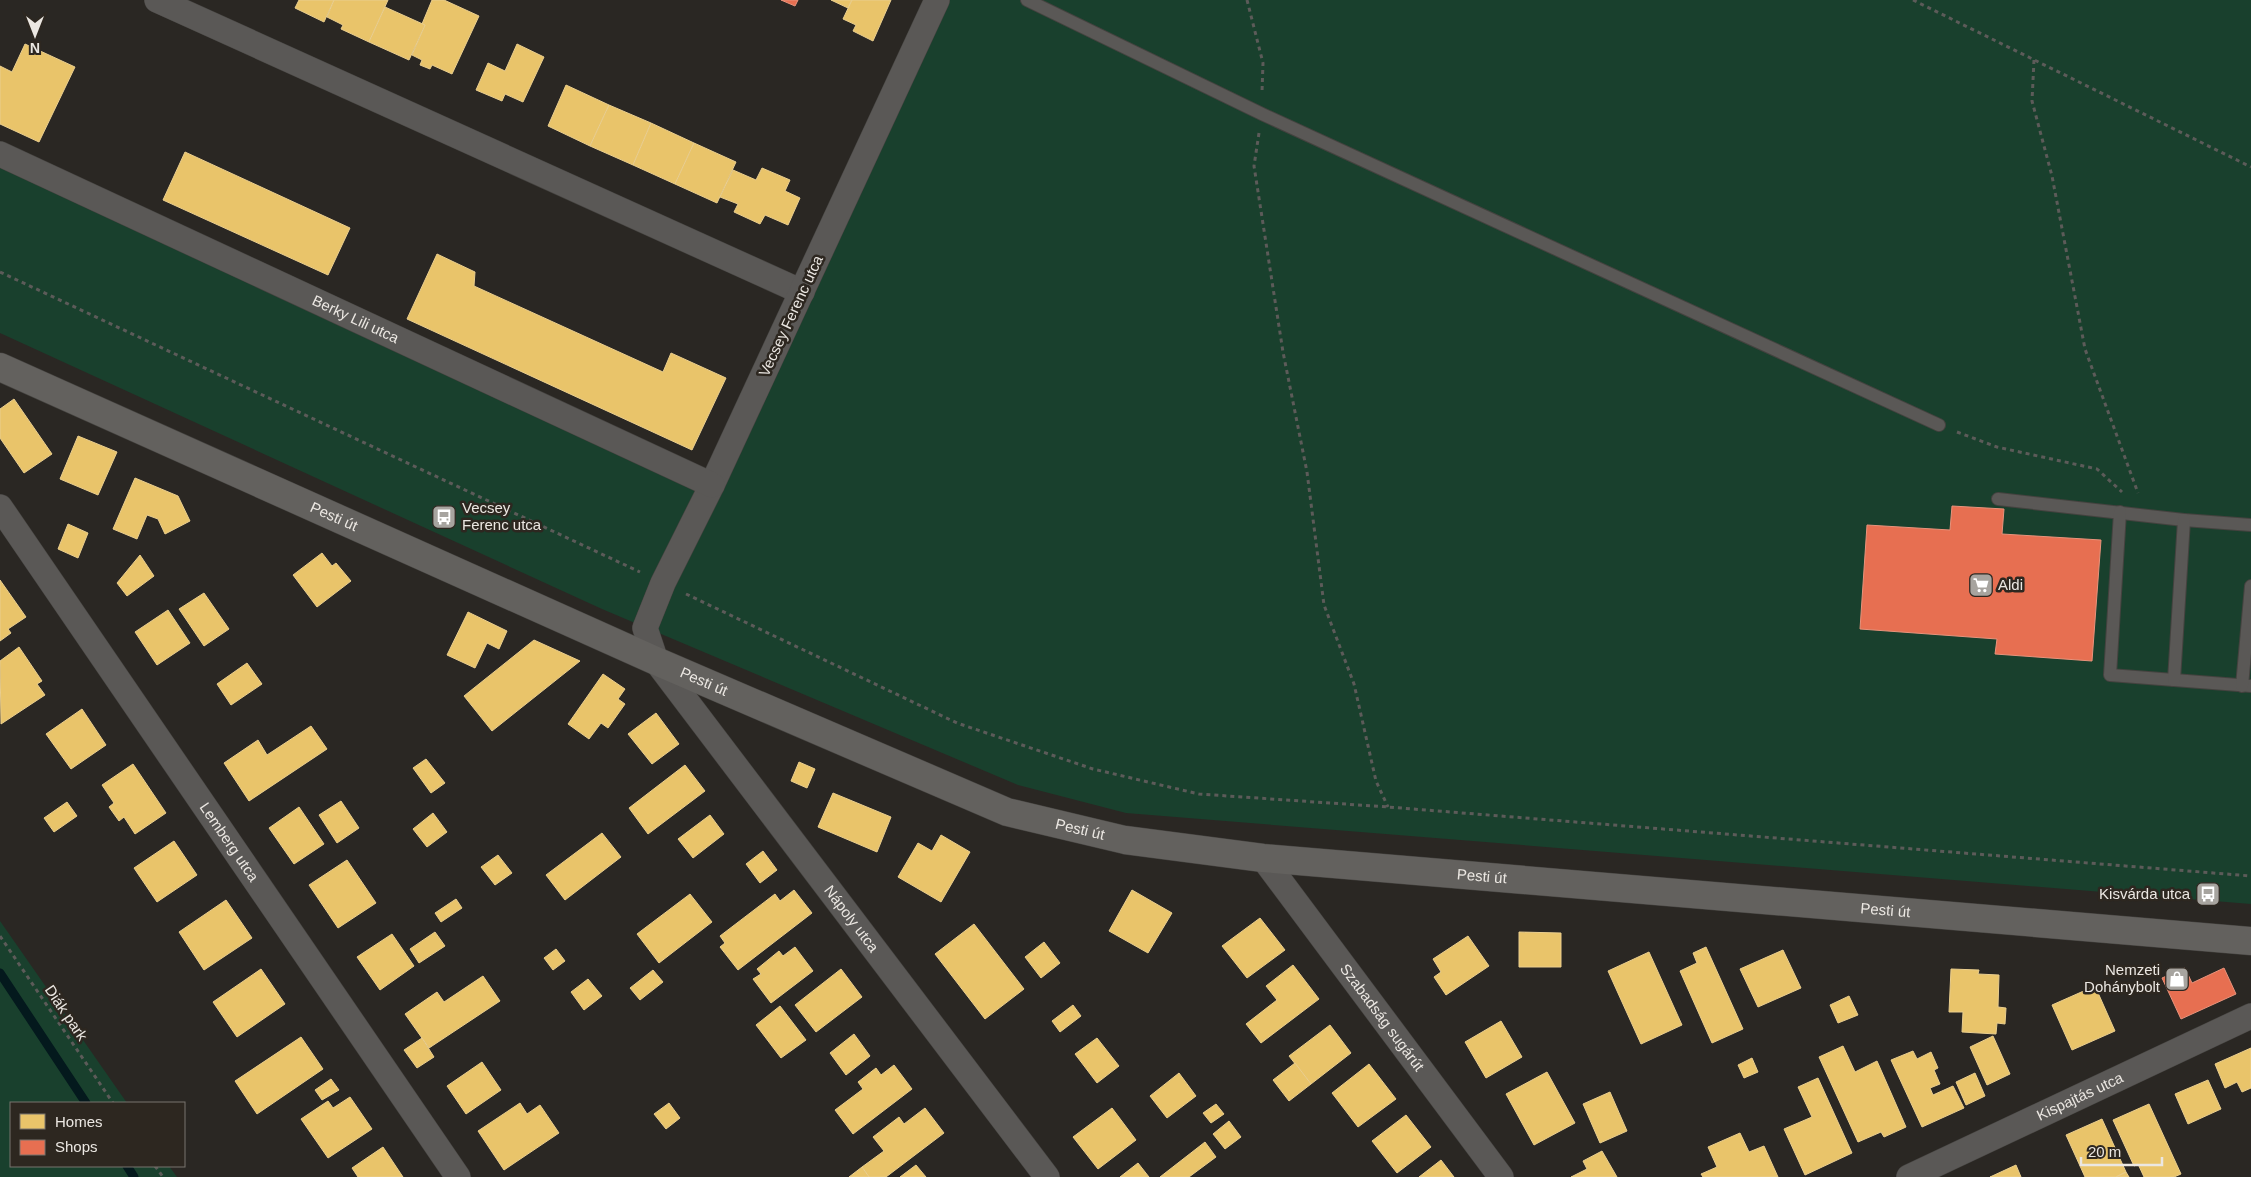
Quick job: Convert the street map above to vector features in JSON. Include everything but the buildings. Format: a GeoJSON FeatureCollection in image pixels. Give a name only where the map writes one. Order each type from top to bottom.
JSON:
{"type":"FeatureCollection","features":[{"type":"Feature","properties":{"kind":"main road","name":"Pesti út"},"geometry":{"type":"LineString","coordinates":[[0,367],[656,660],[1007,812],[1125,840],[1263,858],[2251,940]]}},
{"type":"Feature","properties":{"kind":"street"},"geometry":{"type":"LineString","coordinates":[[157,0],[802,292]]}},
{"type":"Feature","properties":{"kind":"street","name":"Vecsey Ferenc utca"},"geometry":{"type":"LineString","coordinates":[[656,660],[645,628],[663,583],[712,485],[937,0]]}},
{"type":"Feature","properties":{"kind":"street","name":"Berky Lili utca"},"geometry":{"type":"LineString","coordinates":[[0,154],[712,485]]}},
{"type":"Feature","properties":{"kind":"street","name":"Lemberg utca"},"geometry":{"type":"LineString","coordinates":[[0,507],[458,1177]]}},
{"type":"Feature","properties":{"kind":"street","name":"Nápoly utca"},"geometry":{"type":"LineString","coordinates":[[656,660],[1047,1177]]}},
{"type":"Feature","properties":{"kind":"street","name":"Szabadság sugárút"},"geometry":{"type":"LineString","coordinates":[[1263,858],[1501,1177]]}},
{"type":"Feature","properties":{"kind":"street","name":"Kispajtás utca"},"geometry":{"type":"LineString","coordinates":[[1909,1177],[2251,1016]]}},
{"type":"Feature","properties":{"kind":"lane"},"geometry":{"type":"LineString","coordinates":[[1027,0],[1262,114],[1939,425]]}},
{"type":"Feature","properties":{"kind":"lane"},"geometry":{"type":"LineString","coordinates":[[1998,499],[2184,520],[2251,525]]}},
{"type":"Feature","properties":{"kind":"lane"},"geometry":{"type":"LineString","coordinates":[[2120,512],[2110,675],[2247,686],[2251,586]]}},
{"type":"Feature","properties":{"kind":"lane"},"geometry":{"type":"LineString","coordinates":[[2174,680],[2184,520]]}},
{"type":"Feature","properties":{"kind":"path"},"geometry":{"type":"LineString","coordinates":[[1247,0],[1263,62],[1262,114],[1254,166],[1283,352],[1307,472],[1324,605],[1354,684],[1376,781],[1388,807]]}},
{"type":"Feature","properties":{"kind":"path"},"geometry":{"type":"LineString","coordinates":[[1913,0],[2251,167]]}},
{"type":"Feature","properties":{"kind":"path"},"geometry":{"type":"LineString","coordinates":[[2034,60],[2032,101],[2052,176],[2085,349],[2138,493]]}},
{"type":"Feature","properties":{"kind":"path"},"geometry":{"type":"LineString","coordinates":[[0,272],[958,723],[1092,769],[1199,794],[1388,807],[2251,876]]}},
{"type":"Feature","properties":{"kind":"path"},"geometry":{"type":"LineString","coordinates":[[1939,425],[1997,447],[2097,470],[2122,492]]}},
{"type":"Feature","properties":{"kind":"path","name":"Diák park"},"geometry":{"type":"LineString","coordinates":[[0,936],[112,1102]]}},
{"type":"Feature","properties":{"kind":"green space"},"geometry":{"type":"Polygon","coordinates":[[[937,0],[2251,0],[2251,904],[1126,813],[1018,785],[602,609],[0,333],[0,154],[712,485],[937,0]]]}},
{"type":"Feature","properties":{"kind":"green space"},"geometry":{"type":"Polygon","coordinates":[[[0,921],[126,1102],[10,1102],[10,1167],[170,1167],[177,1177],[0,1177],[0,921]]]}},
{"type":"Feature","properties":{"kind":"waterway"},"geometry":{"type":"LineString","coordinates":[[0,973],[85,1102]]}},
{"type":"Feature","properties":{"kind":"waterway"},"geometry":{"type":"LineString","coordinates":[[128,1167],[134,1177]]}},
{"type":"Feature","properties":{"kind":"place","name":"Vecsey Ferenc utca"},"geometry":{"type":"Point","coordinates":[444,517]}},
{"type":"Feature","properties":{"kind":"place","name":"Aldi"},"geometry":{"type":"Point","coordinates":[1981,585]}},
{"type":"Feature","properties":{"kind":"place","name":"Kisvárda utca"},"geometry":{"type":"Point","coordinates":[2208,894]}},
{"type":"Feature","properties":{"kind":"place","name":"Nemzeti Dohánybolt"},"geometry":{"type":"Point","coordinates":[2177,979]}}]}
